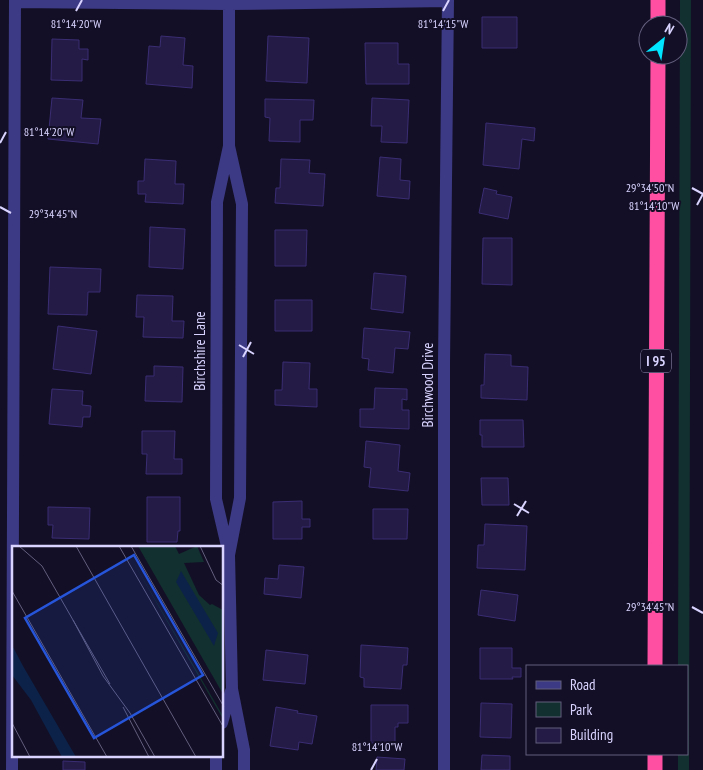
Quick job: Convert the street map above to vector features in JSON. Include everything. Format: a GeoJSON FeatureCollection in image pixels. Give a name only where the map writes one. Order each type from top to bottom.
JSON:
{"type":"FeatureCollection","features":[{"type":"Feature","properties":{"kind":"highway"},"geometry":{"type":"LineString","coordinates":[[658,0],[658,15]]}},
{"type":"Feature","properties":{"kind":"highway","name":"I 95"},"geometry":{"type":"LineString","coordinates":[[656,665],[658,65]]}},
{"type":"Feature","properties":{"kind":"highway"},"geometry":{"type":"LineString","coordinates":[[655,755],[655,770]]}},
{"type":"Feature","properties":{"kind":"street"},"geometry":{"type":"LineString","coordinates":[[13,546],[15,1],[448,1]]}},
{"type":"Feature","properties":{"kind":"street","name":"Birchwood Drive"},"geometry":{"type":"LineString","coordinates":[[444,770],[444,363],[448,1]]}},
{"type":"Feature","properties":{"kind":"street","name":"Birchshire Lane"},"geometry":{"type":"LineString","coordinates":[[229,2],[229,146],[217,202],[216,499],[229,555],[232,689],[244,750],[244,770]]}},
{"type":"Feature","properties":{"kind":"street","name":"Birchshire Lane"},"geometry":{"type":"LineString","coordinates":[[229,146],[242,204],[240,498],[229,555]]}},
{"type":"Feature","properties":{"kind":"street","name":"Birchshire Lane"},"geometry":{"type":"LineString","coordinates":[[224,716],[232,689]]}},
{"type":"Feature","properties":{"kind":"green space"},"geometry":{"type":"Polygon","coordinates":[[[680,0],[691,0],[689,770],[678,770],[678,755],[688,755],[688,665],[678,665],[680,65],[688,65],[688,15],[680,15],[680,0]]]}},
{"type":"Feature","properties":{"kind":"building"},"geometry":{"type":"Polygon","coordinates":[[[482,17],[517,17],[517,48],[482,48],[482,17]]]}},
{"type":"Feature","properties":{"kind":"building"},"geometry":{"type":"Polygon","coordinates":[[[161,36],[185,38],[183,65],[193,66],[192,88],[146,84],[149,46],[160,47],[161,36]]]}},
{"type":"Feature","properties":{"kind":"building"},"geometry":{"type":"Polygon","coordinates":[[[268,36],[309,38],[307,83],[266,81],[268,36]]]}},
{"type":"Feature","properties":{"kind":"building"},"geometry":{"type":"Polygon","coordinates":[[[52,39],[79,40],[79,49],[88,49],[88,60],[82,59],[82,81],[51,80],[52,39]]]}},
{"type":"Feature","properties":{"kind":"building"},"geometry":{"type":"Polygon","coordinates":[[[365,43],[398,43],[398,64],[409,64],[409,84],[366,84],[365,43]]]}},
{"type":"Feature","properties":{"kind":"building"},"geometry":{"type":"Polygon","coordinates":[[[52,98],[83,100],[81,118],[101,119],[98,144],[48,139],[52,98]]]}},
{"type":"Feature","properties":{"kind":"building"},"geometry":{"type":"Polygon","coordinates":[[[372,98],[409,100],[407,143],[381,142],[382,126],[371,126],[372,98]]]}},
{"type":"Feature","properties":{"kind":"building"},"geometry":{"type":"Polygon","coordinates":[[[265,99],[314,100],[313,120],[300,120],[300,142],[269,141],[270,118],[265,117],[265,99]]]}},
{"type":"Feature","properties":{"kind":"building"},"geometry":{"type":"Polygon","coordinates":[[[486,123],[535,128],[534,141],[522,139],[519,169],[483,165],[486,123]]]}},
{"type":"Feature","properties":{"kind":"building"},"geometry":{"type":"Polygon","coordinates":[[[380,157],[401,159],[400,180],[410,181],[409,199],[377,196],[380,157]]]}},
{"type":"Feature","properties":{"kind":"building"},"geometry":{"type":"Polygon","coordinates":[[[145,159],[176,161],[175,184],[184,184],[183,204],[145,202],[146,194],[138,194],[138,181],[144,181],[145,159]]]}},
{"type":"Feature","properties":{"kind":"building"},"geometry":{"type":"Polygon","coordinates":[[[281,159],[310,160],[309,173],[325,174],[323,206],[275,203],[276,188],[280,188],[281,159]]]}},
{"type":"Feature","properties":{"kind":"building"},"geometry":{"type":"Polygon","coordinates":[[[484,188],[497,191],[496,194],[512,197],[508,219],[479,213],[484,188]]]}},
{"type":"Feature","properties":{"kind":"building"},"geometry":{"type":"Polygon","coordinates":[[[150,227],[185,229],[183,269],[149,267],[150,227]]]}},
{"type":"Feature","properties":{"kind":"building"},"geometry":{"type":"Polygon","coordinates":[[[275,230],[307,230],[306,266],[275,266],[275,230]]]}},
{"type":"Feature","properties":{"kind":"building"},"geometry":{"type":"Polygon","coordinates":[[[483,238],[512,238],[512,285],[482,284],[483,238]]]}},
{"type":"Feature","properties":{"kind":"building"},"geometry":{"type":"Polygon","coordinates":[[[50,267],[101,269],[100,292],[88,292],[87,315],[48,314],[50,267]]]}},
{"type":"Feature","properties":{"kind":"building"},"geometry":{"type":"Polygon","coordinates":[[[374,273],[406,276],[403,313],[371,309],[374,273]]]}},
{"type":"Feature","properties":{"kind":"building"},"geometry":{"type":"Polygon","coordinates":[[[137,295],[173,296],[172,321],[184,321],[183,338],[143,337],[144,317],[136,317],[137,295]]]}},
{"type":"Feature","properties":{"kind":"building"},"geometry":{"type":"Polygon","coordinates":[[[275,300],[312,300],[312,331],[275,331],[275,300]]]}},
{"type":"Feature","properties":{"kind":"building"},"geometry":{"type":"Polygon","coordinates":[[[58,326],[97,331],[91,374],[53,369],[58,326]]]}},
{"type":"Feature","properties":{"kind":"building"},"geometry":{"type":"Polygon","coordinates":[[[364,328],[410,332],[408,349],[395,348],[393,373],[368,370],[369,359],[362,358],[364,328]]]}},
{"type":"Feature","properties":{"kind":"building"},"geometry":{"type":"Polygon","coordinates":[[[485,354],[511,355],[511,366],[528,367],[527,400],[481,398],[481,385],[484,385],[485,354]]]}},
{"type":"Feature","properties":{"kind":"building"},"geometry":{"type":"Polygon","coordinates":[[[283,362],[310,363],[309,389],[317,389],[317,407],[275,405],[275,390],[282,390],[283,362]]]}},
{"type":"Feature","properties":{"kind":"building"},"geometry":{"type":"Polygon","coordinates":[[[154,366],[183,367],[182,402],[145,401],[146,376],[154,376],[154,366]]]}},
{"type":"Feature","properties":{"kind":"building"},"geometry":{"type":"Polygon","coordinates":[[[375,388],[407,389],[407,400],[402,399],[402,410],[409,410],[409,429],[360,427],[360,409],[374,409],[375,388]]]}},
{"type":"Feature","properties":{"kind":"building"},"geometry":{"type":"Polygon","coordinates":[[[52,389],[83,391],[82,405],[91,406],[90,417],[83,417],[82,427],[49,424],[52,389]]]}},
{"type":"Feature","properties":{"kind":"building"},"geometry":{"type":"Polygon","coordinates":[[[480,420],[523,420],[524,447],[482,447],[480,420]]]}},
{"type":"Feature","properties":{"kind":"building"},"geometry":{"type":"Polygon","coordinates":[[[142,431],[175,431],[174,459],[182,459],[182,474],[146,474],[147,454],[142,454],[142,431]]]}},
{"type":"Feature","properties":{"kind":"building"},"geometry":{"type":"Polygon","coordinates":[[[366,441],[400,445],[398,471],[410,473],[408,491],[369,487],[371,468],[364,467],[366,441]]]}},
{"type":"Feature","properties":{"kind":"building"},"geometry":{"type":"Polygon","coordinates":[[[481,478],[508,478],[509,505],[482,505],[481,478]]]}},
{"type":"Feature","properties":{"kind":"building"},"geometry":{"type":"Polygon","coordinates":[[[147,497],[180,497],[180,531],[178,531],[177,542],[147,542],[147,497]]]}},
{"type":"Feature","properties":{"kind":"building"},"geometry":{"type":"Polygon","coordinates":[[[302,501],[302,519],[310,519],[310,527],[302,527],[302,539],[273,539],[273,502],[302,501]]]}},
{"type":"Feature","properties":{"kind":"building"},"geometry":{"type":"Polygon","coordinates":[[[48,507],[90,508],[89,539],[52,538],[53,525],[48,525],[48,507]]]}},
{"type":"Feature","properties":{"kind":"building"},"geometry":{"type":"Polygon","coordinates":[[[373,509],[408,509],[407,539],[373,539],[373,509]]]}},
{"type":"Feature","properties":{"kind":"building"},"geometry":{"type":"Polygon","coordinates":[[[485,524],[527,526],[525,570],[477,568],[478,545],[484,545],[485,524]]]}},
{"type":"Feature","properties":{"kind":"building"},"geometry":{"type":"Polygon","coordinates":[[[279,565],[304,567],[301,598],[264,594],[265,578],[278,579],[279,565]]]}},
{"type":"Feature","properties":{"kind":"building"},"geometry":{"type":"Polygon","coordinates":[[[481,590],[518,595],[515,621],[478,615],[481,590]]]}},
{"type":"Feature","properties":{"kind":"building"},"geometry":{"type":"Polygon","coordinates":[[[361,645],[408,648],[407,665],[403,665],[401,689],[364,687],[364,678],[360,677],[361,645]]]}},
{"type":"Feature","properties":{"kind":"building"},"geometry":{"type":"Polygon","coordinates":[[[480,648],[512,648],[512,668],[521,668],[521,677],[512,677],[513,679],[480,679],[480,648]]]}},
{"type":"Feature","properties":{"kind":"building"},"geometry":{"type":"Polygon","coordinates":[[[266,650],[308,655],[305,684],[263,680],[266,650]]]}},
{"type":"Feature","properties":{"kind":"building"},"geometry":{"type":"Polygon","coordinates":[[[481,703],[512,704],[511,738],[480,737],[481,703]]]}},
{"type":"Feature","properties":{"kind":"building"},"geometry":{"type":"Polygon","coordinates":[[[371,705],[408,705],[408,723],[398,723],[398,727],[395,727],[395,743],[371,743],[371,705]]]}},
{"type":"Feature","properties":{"kind":"building"},"geometry":{"type":"Polygon","coordinates":[[[276,707],[317,716],[312,744],[299,742],[298,750],[270,746],[276,707]]]}},
{"type":"Feature","properties":{"kind":"building"},"geometry":{"type":"Polygon","coordinates":[[[482,755],[510,756],[510,770],[481,770],[482,755]]]}},
{"type":"Feature","properties":{"kind":"building"},"geometry":{"type":"Polygon","coordinates":[[[377,757],[405,759],[404,770],[376,770],[377,757]]]}},
{"type":"Feature","properties":{"kind":"building"},"geometry":{"type":"Polygon","coordinates":[[[63,761],[85,762],[85,770],[63,770],[63,761]]]}}]}
